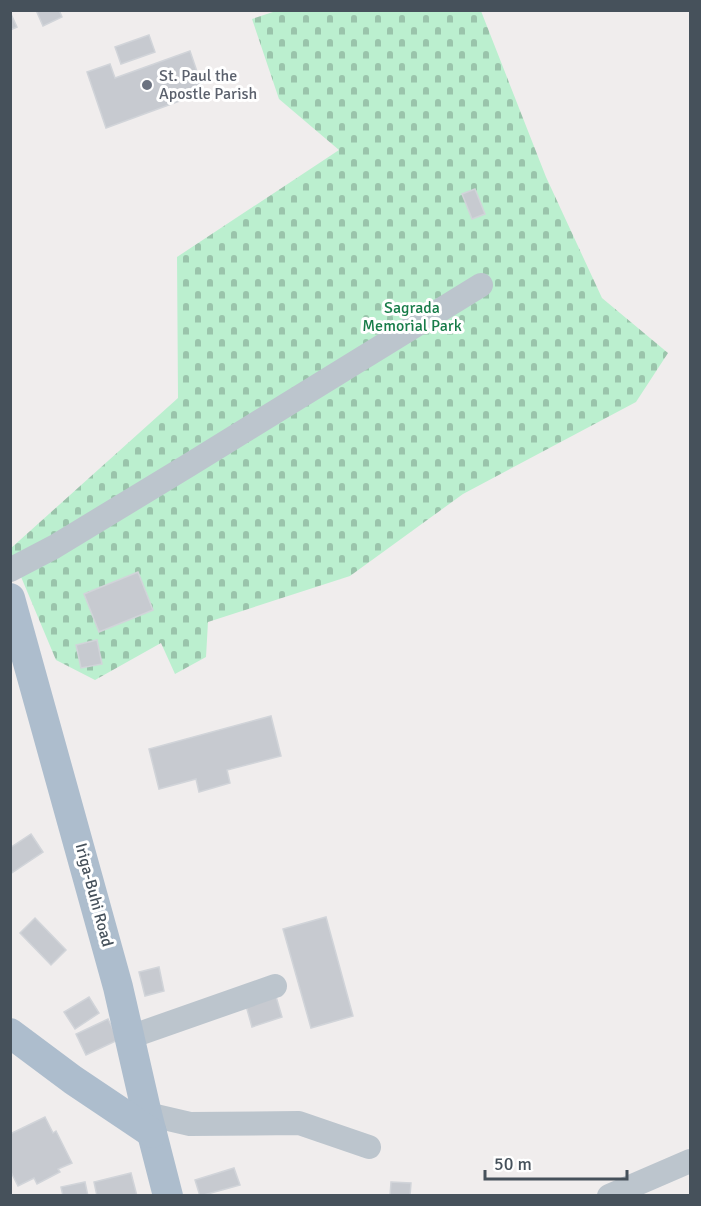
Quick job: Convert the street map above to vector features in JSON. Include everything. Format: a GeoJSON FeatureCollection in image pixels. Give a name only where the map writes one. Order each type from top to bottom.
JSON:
{"type":"FeatureCollection","features":[{"type":"Feature","properties":{"kind":"main road","name":"Iriga-Buhi Road"},"geometry":{"type":"LineString","coordinates":[[10,598],[101,921],[168,1196]]}},
{"type":"Feature","properties":{"kind":"main road"},"geometry":{"type":"LineString","coordinates":[[10,1033],[73,1080],[149,1124]]}},
{"type":"Feature","properties":{"kind":"street"},"geometry":{"type":"LineString","coordinates":[[10,570],[54,547],[481,285]]}},
{"type":"Feature","properties":{"kind":"street"},"geometry":{"type":"LineString","coordinates":[[130,1037],[275,986]]}},
{"type":"Feature","properties":{"kind":"street"},"geometry":{"type":"LineString","coordinates":[[149,1124],[299,1123],[369,1147]]}},
{"type":"Feature","properties":{"kind":"street"},"geometry":{"type":"LineString","coordinates":[[609,1196],[690,1161]]}},
{"type":"Feature","properties":{"kind":"green space","name":"Sagrada Memorial Park"},"geometry":{"type":"Polygon","coordinates":[[[279,10],[481,11],[546,177],[602,298],[668,353],[636,402],[463,494],[350,576],[208,622],[206,657],[175,674],[161,643],[95,680],[56,660],[10,549],[178,398],[177,257],[339,150],[279,99],[252,19],[279,10]]]}},
{"type":"Feature","properties":{"kind":"building"},"geometry":{"type":"Polygon","coordinates":[[[36,10],[59,10],[62,17],[43,26],[36,10]]]}},
{"type":"Feature","properties":{"kind":"building"},"geometry":{"type":"Polygon","coordinates":[[[10,15],[17,27],[10,30],[10,15]]]}},
{"type":"Feature","properties":{"kind":"building"},"geometry":{"type":"Polygon","coordinates":[[[149,35],[155,52],[121,64],[115,47],[149,35]]]}},
{"type":"Feature","properties":{"kind":"building","name":"St. Paul the Apostle Parish"},"geometry":{"type":"Polygon","coordinates":[[[190,51],[204,92],[106,128],[87,72],[110,64],[115,78],[190,51]]]}},
{"type":"Feature","properties":{"kind":"building"},"geometry":{"type":"Polygon","coordinates":[[[475,189],[485,214],[472,219],[462,194],[475,189]]]}},
{"type":"Feature","properties":{"kind":"building"},"geometry":{"type":"Polygon","coordinates":[[[138,572],[153,610],[99,632],[84,594],[138,572]]]}},
{"type":"Feature","properties":{"kind":"building"},"geometry":{"type":"Polygon","coordinates":[[[97,640],[102,664],[81,668],[76,645],[97,640]]]}},
{"type":"Feature","properties":{"kind":"building"},"geometry":{"type":"Polygon","coordinates":[[[271,716],[281,756],[227,770],[230,783],[199,792],[196,779],[159,789],[149,749],[271,716]]]}},
{"type":"Feature","properties":{"kind":"building"},"geometry":{"type":"Polygon","coordinates":[[[31,834],[43,852],[10,874],[10,848],[31,834]]]}},
{"type":"Feature","properties":{"kind":"building"},"geometry":{"type":"Polygon","coordinates":[[[326,917],[353,1016],[311,1028],[283,929],[326,917]]]}},
{"type":"Feature","properties":{"kind":"building"},"geometry":{"type":"Polygon","coordinates":[[[35,918],[66,950],[51,965],[20,933],[35,918]]]}},
{"type":"Feature","properties":{"kind":"building"},"geometry":{"type":"Polygon","coordinates":[[[159,967],[164,991],[145,996],[139,972],[159,967]]]}},
{"type":"Feature","properties":{"kind":"building"},"geometry":{"type":"Polygon","coordinates":[[[275,993],[282,1017],[252,1027],[245,1002],[275,993]]]}},
{"type":"Feature","properties":{"kind":"building"},"geometry":{"type":"Polygon","coordinates":[[[89,997],[99,1013],[75,1029],[64,1012],[89,997]]]}},
{"type":"Feature","properties":{"kind":"building"},"geometry":{"type":"Polygon","coordinates":[[[108,1019],[118,1040],[86,1055],[76,1034],[108,1019]]]}},
{"type":"Feature","properties":{"kind":"building"},"geometry":{"type":"Polygon","coordinates":[[[45,1117],[53,1133],[56,1131],[72,1163],[58,1169],[60,1172],[37,1184],[34,1178],[18,1186],[10,1170],[10,1134],[45,1117]]]}},
{"type":"Feature","properties":{"kind":"building"},"geometry":{"type":"Polygon","coordinates":[[[234,1168],[240,1185],[200,1196],[195,1180],[234,1168]]]}},
{"type":"Feature","properties":{"kind":"building"},"geometry":{"type":"Polygon","coordinates":[[[131,1173],[137,1196],[97,1196],[94,1182],[131,1173]]]}},
{"type":"Feature","properties":{"kind":"building"},"geometry":{"type":"Polygon","coordinates":[[[85,1182],[88,1196],[63,1196],[61,1187],[85,1182]]]}},
{"type":"Feature","properties":{"kind":"building"},"geometry":{"type":"Polygon","coordinates":[[[391,1182],[411,1183],[410,1196],[390,1196],[391,1182]]]}},
{"type":"Feature","properties":{"kind":"place","name":"St. Paul the Apostle Parish"},"geometry":{"type":"Point","coordinates":[147,85]}}]}
